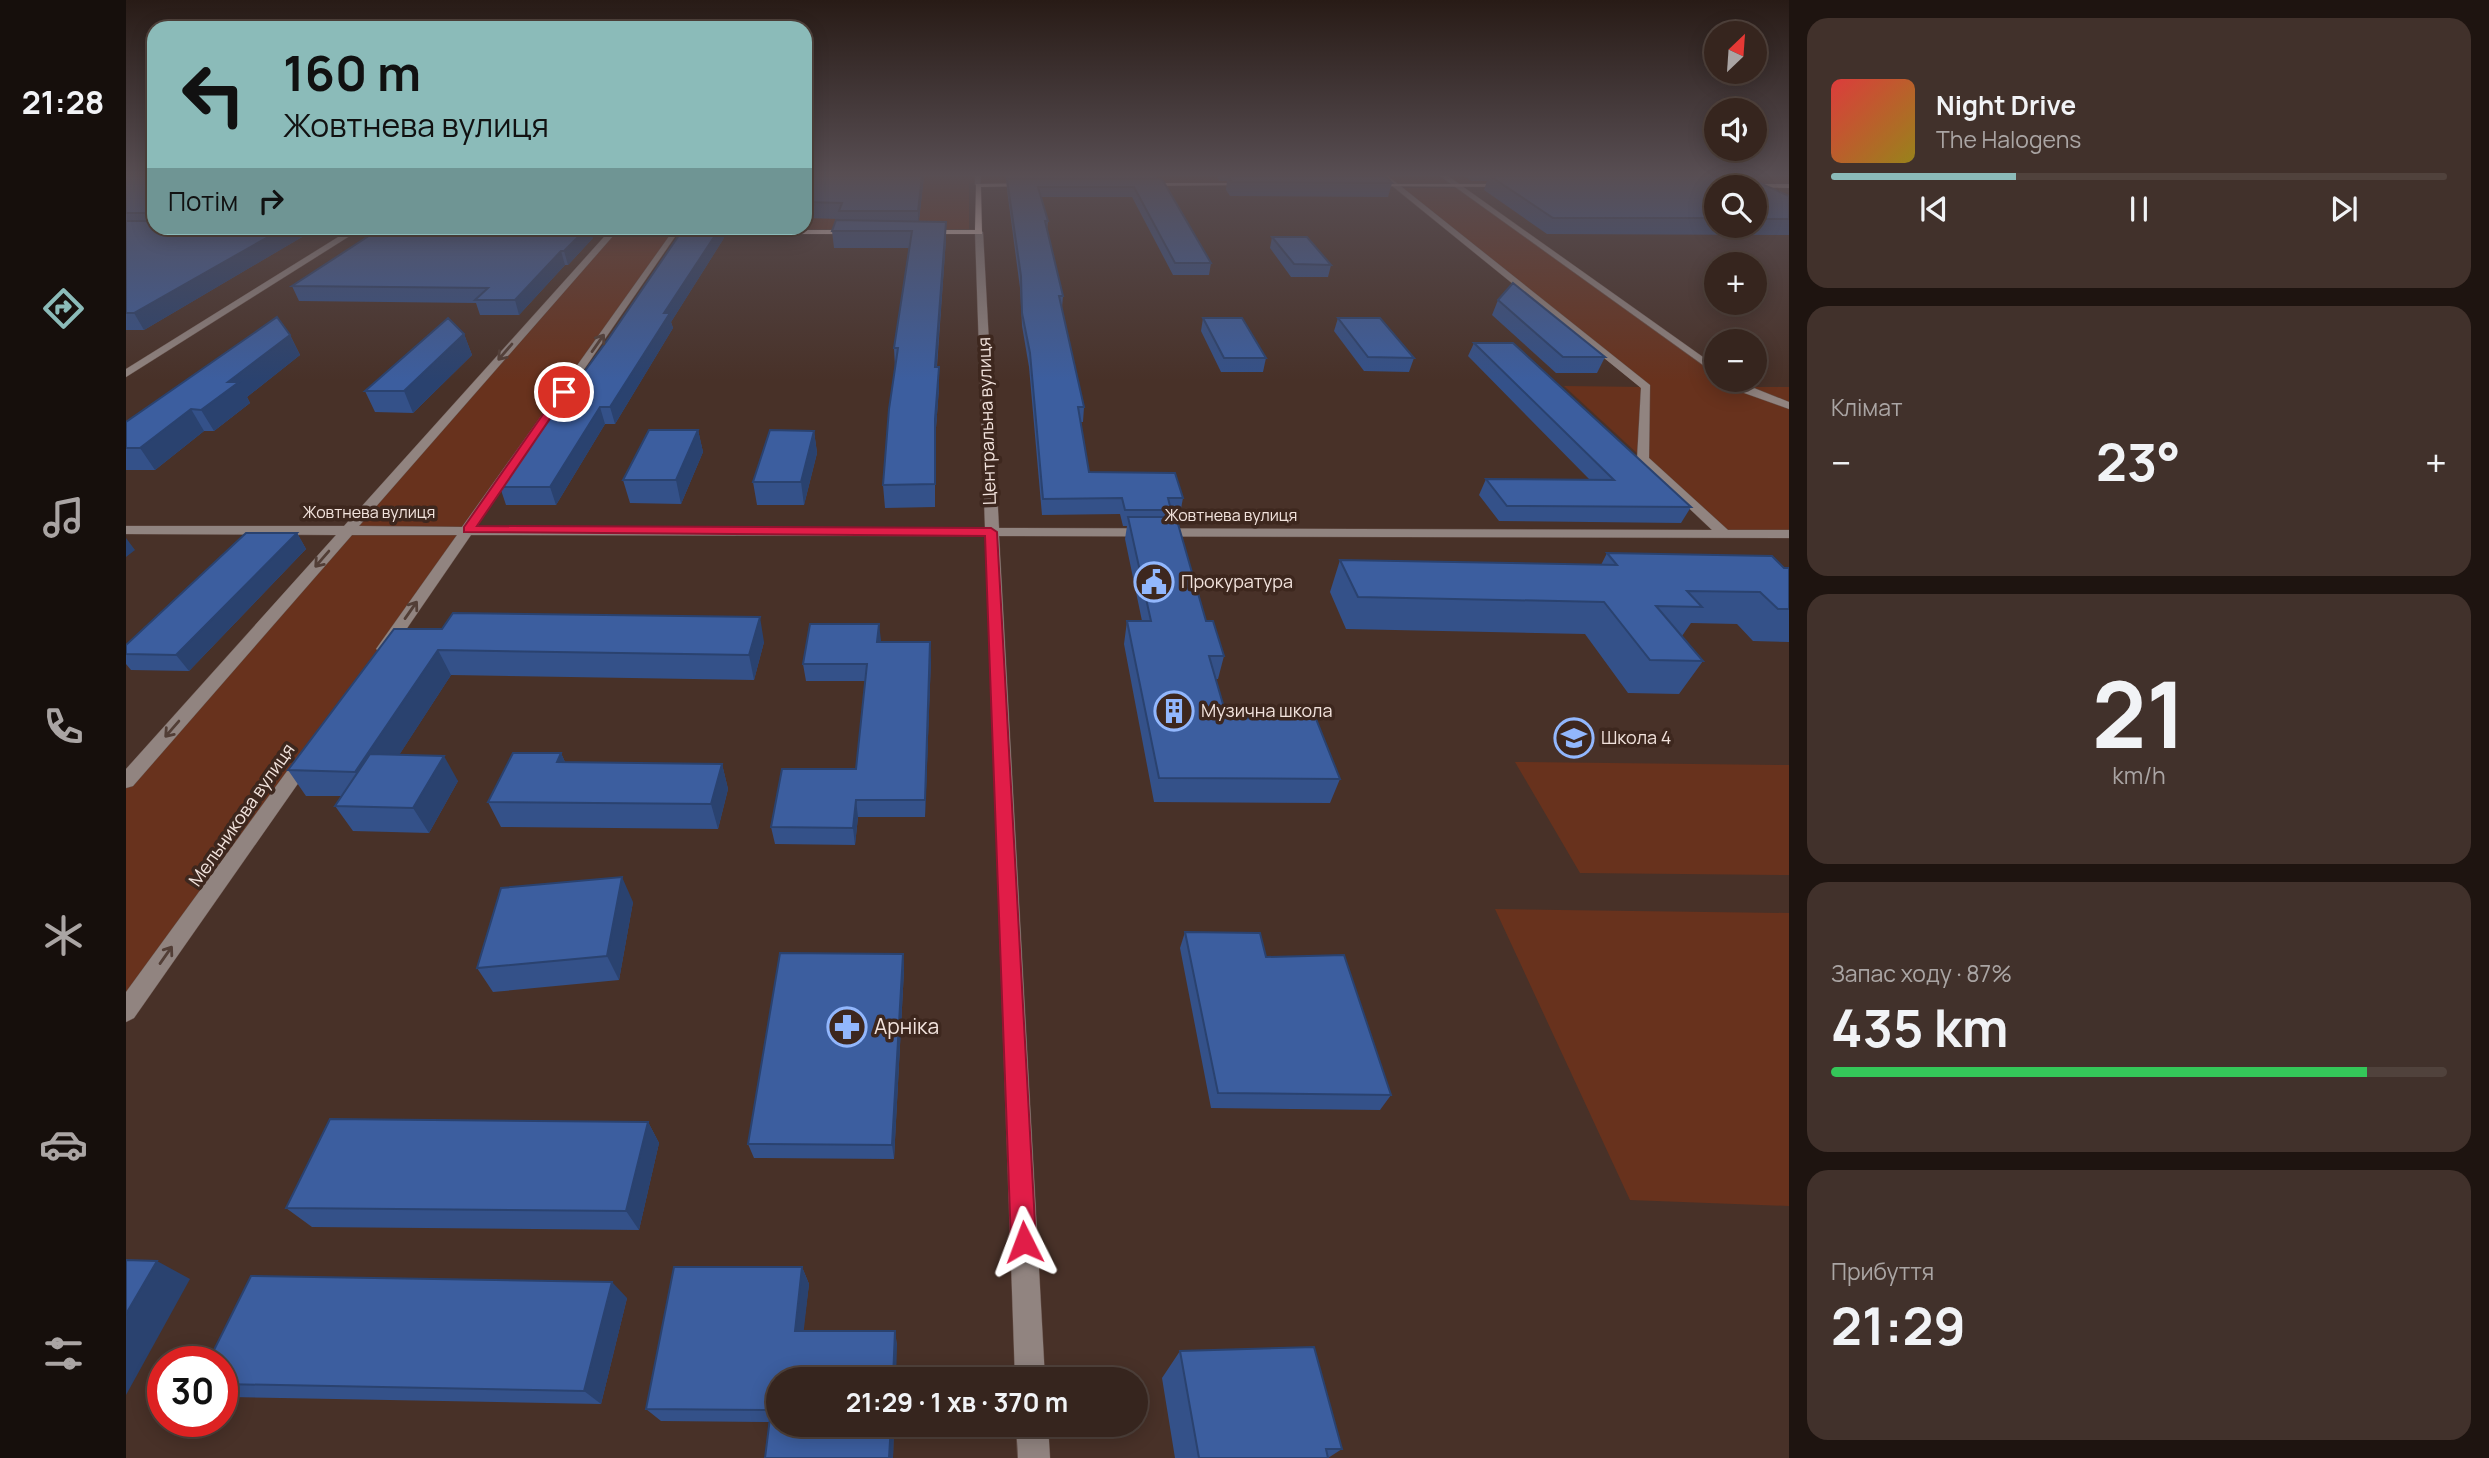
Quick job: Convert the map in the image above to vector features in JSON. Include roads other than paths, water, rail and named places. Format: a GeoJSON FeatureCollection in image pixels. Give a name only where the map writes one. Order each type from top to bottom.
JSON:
{"type":"FeatureCollection","features":[{"type":"Feature","properties":{"kind":"street"},"geometry":{"type":"LineString","coordinates":[[126,374],[333,244]]}},
{"type":"Feature","properties":{"kind":"street"},"geometry":{"type":"LineString","coordinates":[[126,781],[601,244]]}},
{"type":"Feature","properties":{"kind":"street"},"geometry":{"type":"LineString","coordinates":[[373,664],[666,244]]}},
{"type":"Feature","properties":{"kind":"street","name":"Центральна вулиця"},"geometry":{"type":"LineString","coordinates":[[979,244],[1029,1367]]}},
{"type":"Feature","properties":{"kind":"street"},"geometry":{"type":"LineString","coordinates":[[1467,244],[1646,387],[1643,459],[1724,534]]}},
{"type":"Feature","properties":{"kind":"street"},"geometry":{"type":"LineString","coordinates":[[1537,244],[1704,363]]}},
{"type":"Feature","properties":{"kind":"street"},"geometry":{"type":"LineString","coordinates":[[1751,392],[1789,406]]}},
{"type":"Feature","properties":{"kind":"street","name":"Жовтнева вулиця"},"geometry":{"type":"LineString","coordinates":[[126,530],[1789,534]]}},
{"type":"Feature","properties":{"kind":"street","name":"Мельникова вулиця"},"geometry":{"type":"LineString","coordinates":[[126,1011],[317,742]]}},
{"type":"Feature","properties":{"kind":"street"},"geometry":{"type":"LineString","coordinates":[[1033,1437],[1034,1458]]}},
{"type":"Feature","properties":{"kind":"place","name":"Прокуратура"},"geometry":{"type":"Point","coordinates":[1154,582]}},
{"type":"Feature","properties":{"kind":"place","name":"Музична школа"},"geometry":{"type":"Point","coordinates":[1174,711]}},
{"type":"Feature","properties":{"kind":"place","name":"Школа 4"},"geometry":{"type":"Point","coordinates":[1574,738]}},
{"type":"Feature","properties":{"kind":"place","name":"Арніка"},"geometry":{"type":"Point","coordinates":[847,1027]}}]}
